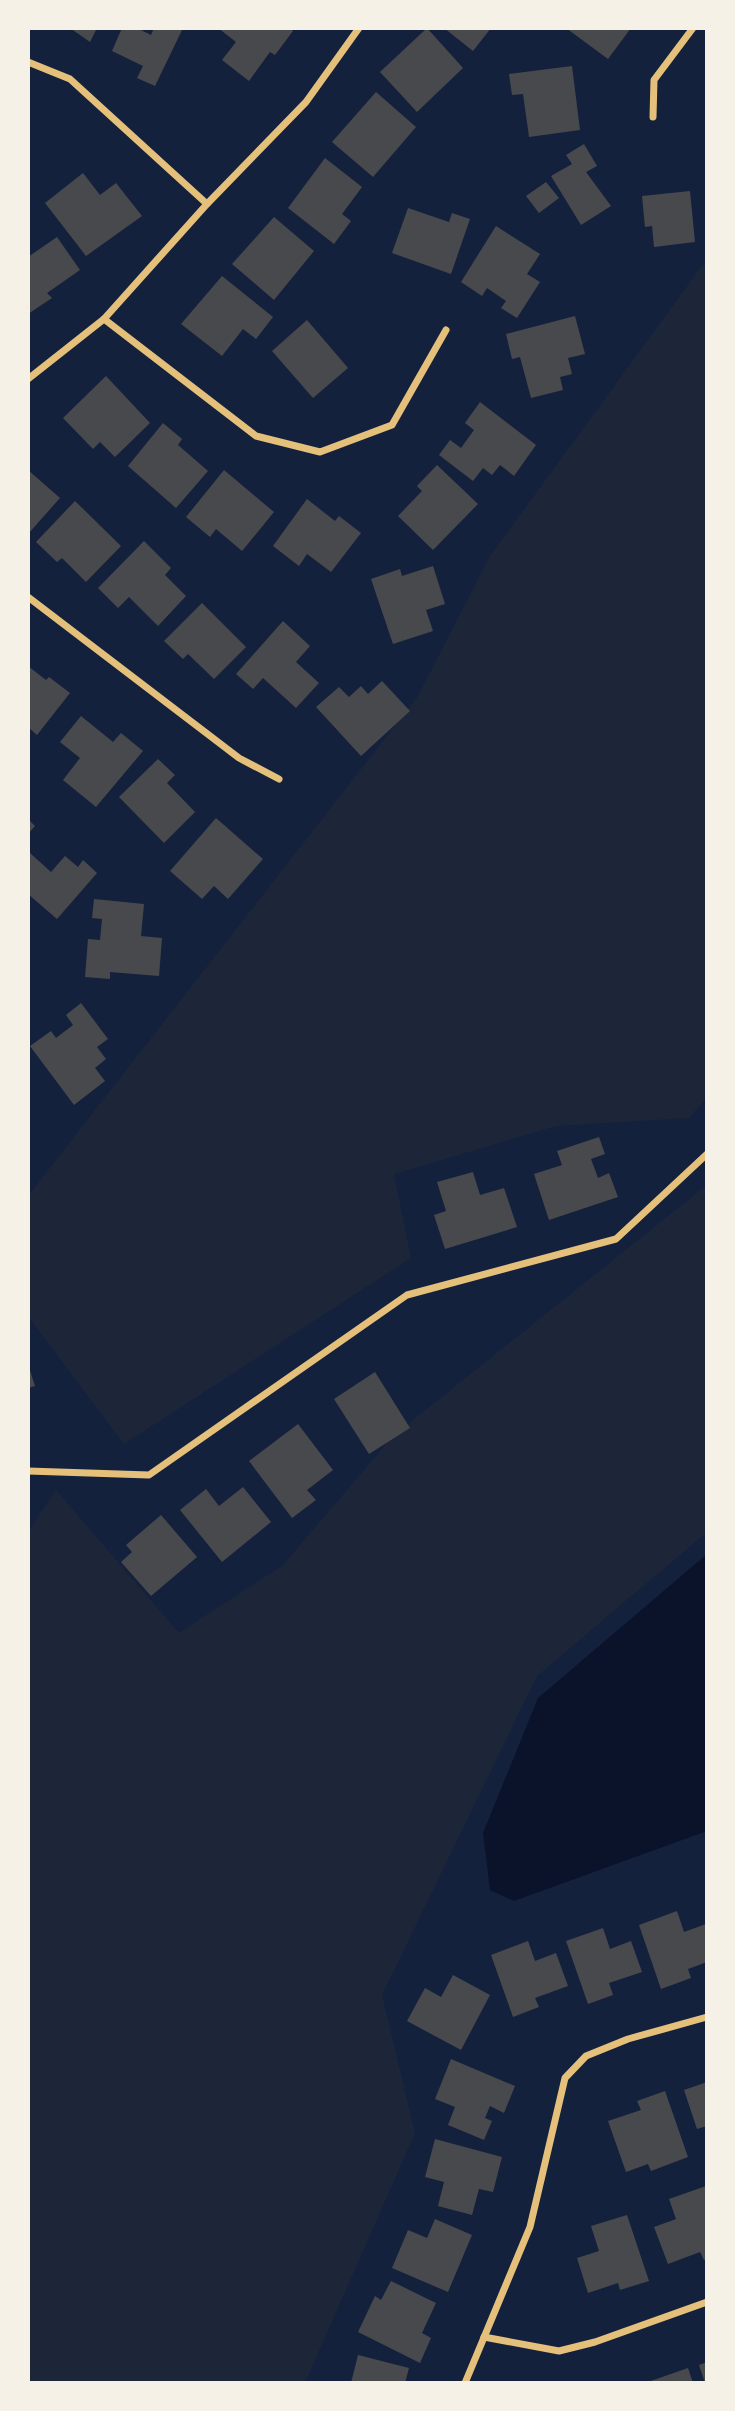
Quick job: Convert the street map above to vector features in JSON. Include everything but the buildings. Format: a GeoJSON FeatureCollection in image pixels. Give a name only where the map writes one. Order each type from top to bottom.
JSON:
{"type":"FeatureCollection","features":[{"type":"Feature","properties":{"kind":"street"},"geometry":{"type":"LineString","coordinates":[[28,379],[104,318],[207,204],[306,102],[359,28]]}},
{"type":"Feature","properties":{"kind":"street"},"geometry":{"type":"LineString","coordinates":[[653,117],[654,80],[693,28]]}},
{"type":"Feature","properties":{"kind":"street"},"geometry":{"type":"LineString","coordinates":[[28,62],[70,79],[207,204]]}},
{"type":"Feature","properties":{"kind":"street"},"geometry":{"type":"LineString","coordinates":[[104,318],[256,436],[320,452],[392,425],[446,330]]}},
{"type":"Feature","properties":{"kind":"street"},"geometry":{"type":"LineString","coordinates":[[28,597],[239,758],[279,779]]}},
{"type":"Feature","properties":{"kind":"street"},"geometry":{"type":"LineString","coordinates":[[28,1471],[149,1475],[407,1296],[617,1239],[707,1154]]}},
{"type":"Feature","properties":{"kind":"street"},"geometry":{"type":"LineString","coordinates":[[465,2383],[530,2227],[565,2078],[586,2056],[628,2039],[707,2017]]}},
{"type":"Feature","properties":{"kind":"street"},"geometry":{"type":"LineString","coordinates":[[484,2337],[559,2351],[595,2342],[707,2302]]}},
{"type":"Feature","properties":{"kind":"shaded area"},"geometry":{"type":"Polygon","coordinates":[[[707,259],[707,1097],[689,1118],[556,1126],[394,1174],[411,1258],[124,1444],[28,1316],[28,1196],[418,696],[490,556],[707,259]]]}},
{"type":"Feature","properties":{"kind":"shaded area"},"geometry":{"type":"Polygon","coordinates":[[[707,1185],[707,1532],[537,1676],[382,1995],[415,2133],[305,2383],[28,2383],[28,1532],[56,1490],[179,1633],[283,1565],[392,1437],[707,1185]]]}},
{"type":"Feature","properties":{"kind":"shaded area"},"geometry":{"type":"Polygon","coordinates":[[[707,1554],[707,1831],[514,1901],[490,1890],[483,1833],[538,1698],[707,1554]]]}}]}
